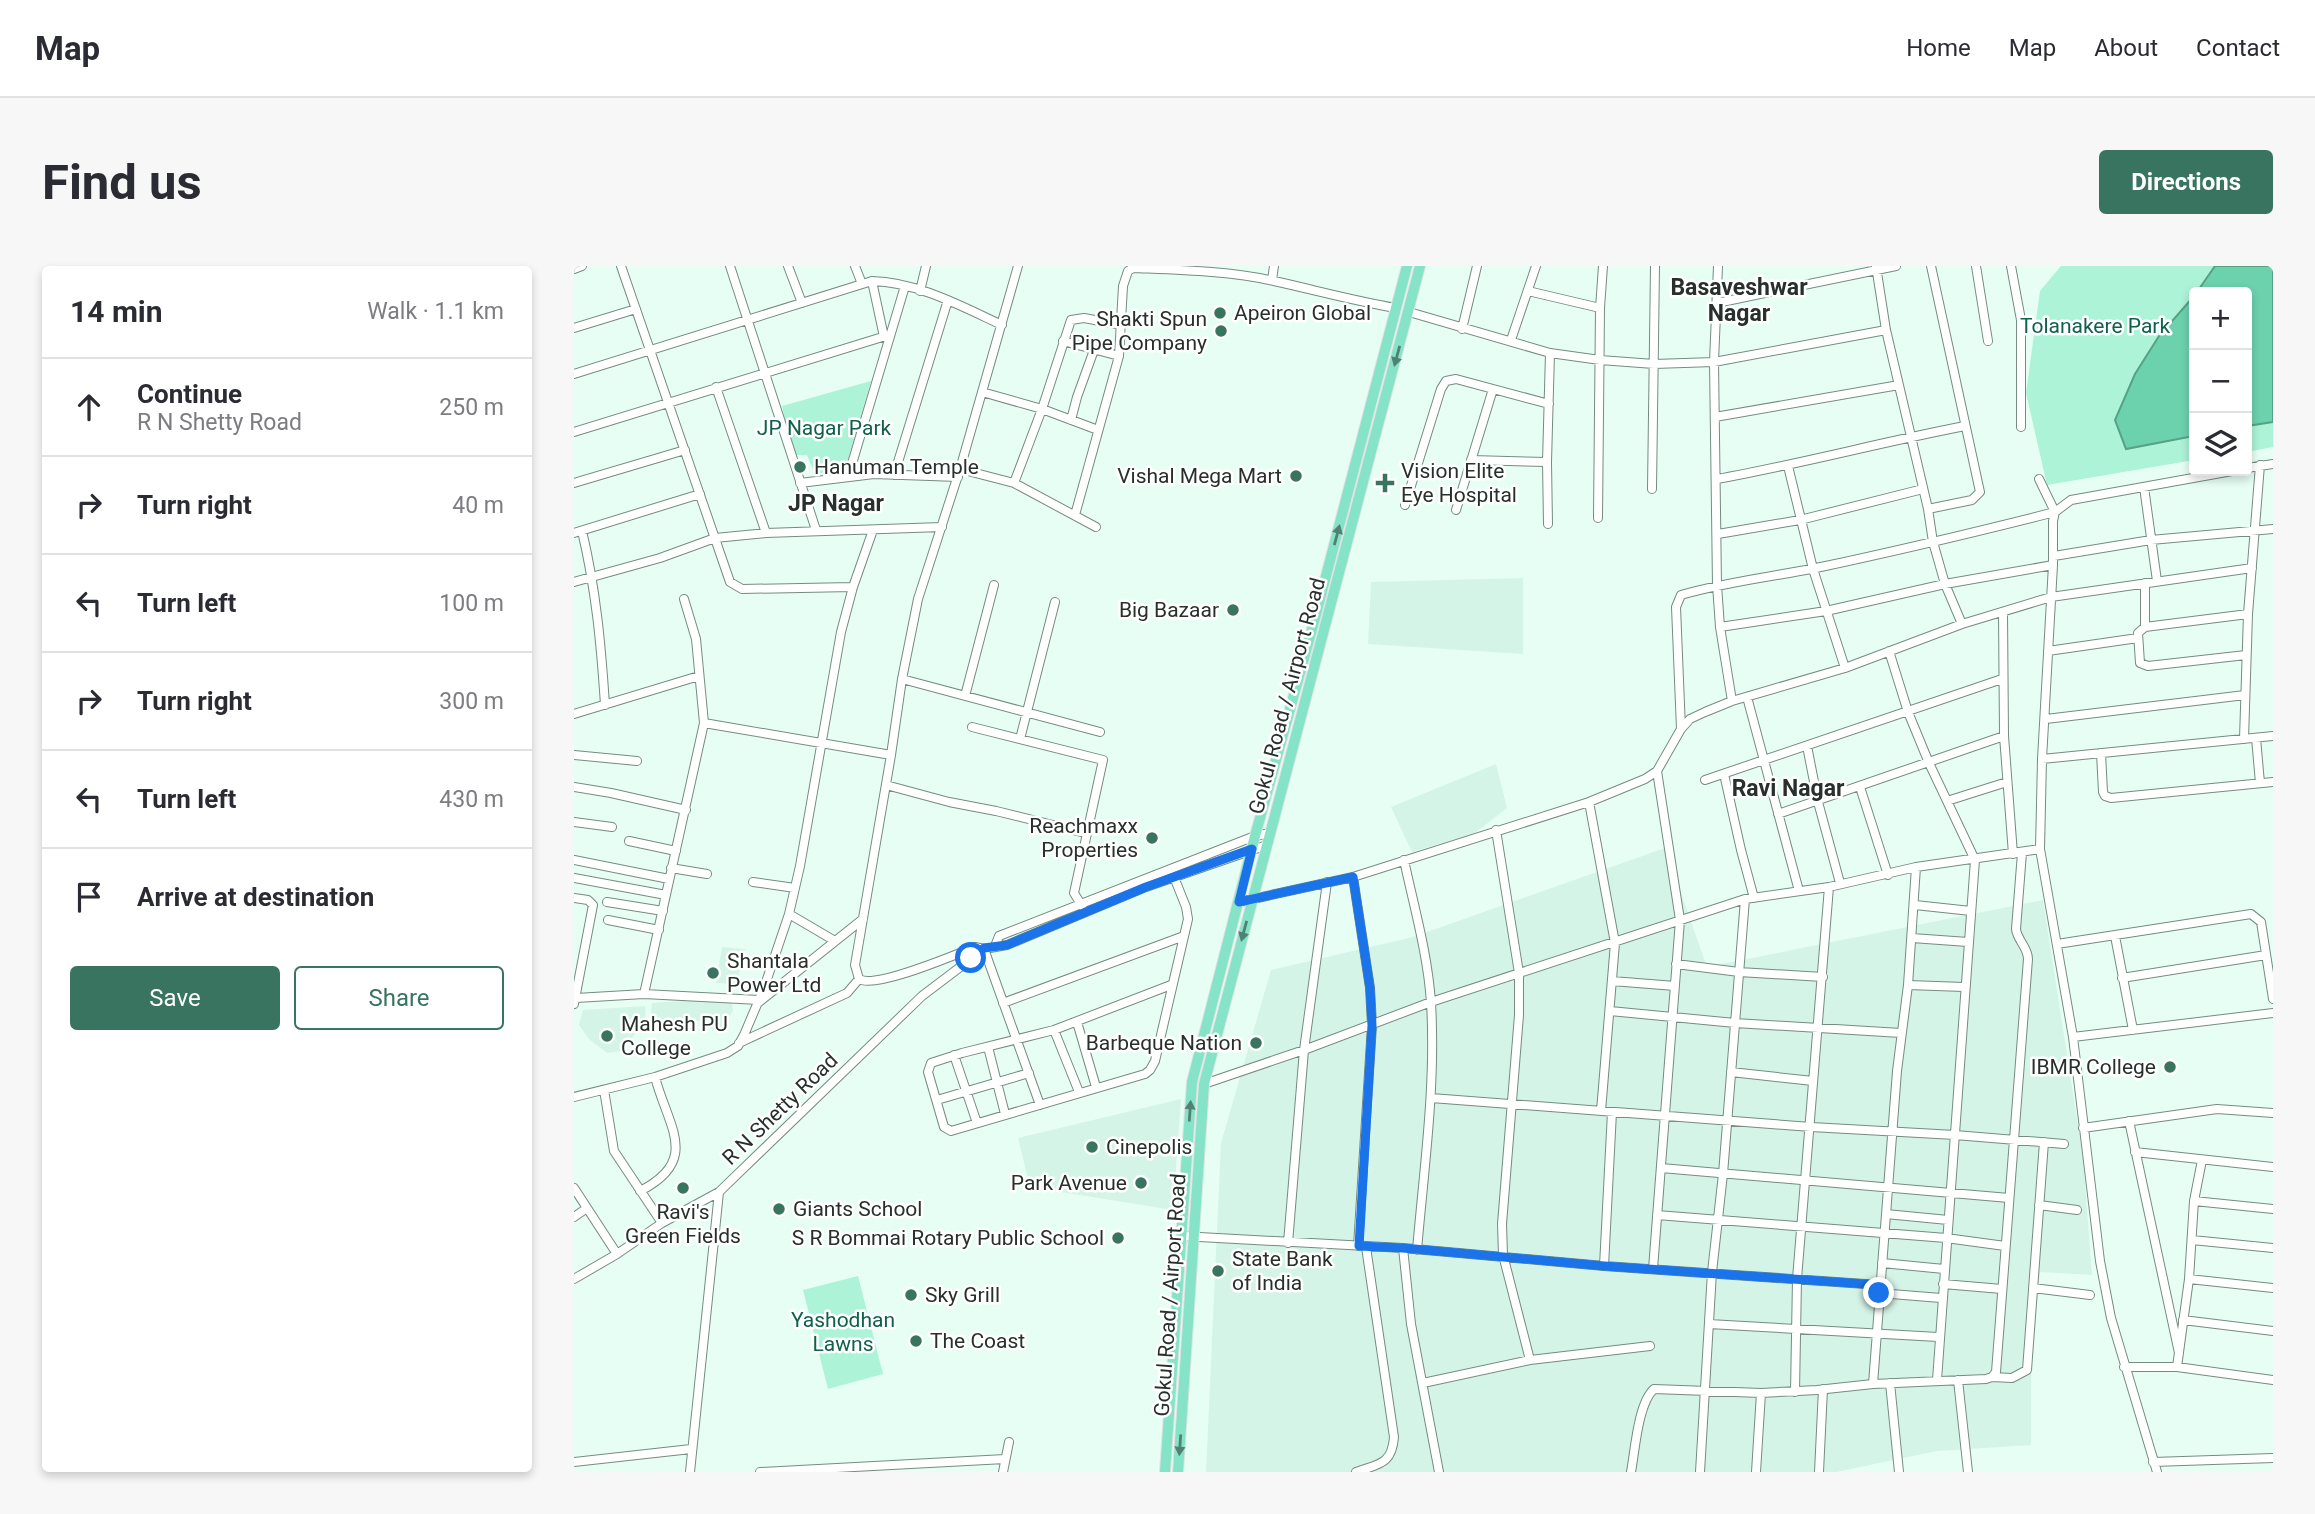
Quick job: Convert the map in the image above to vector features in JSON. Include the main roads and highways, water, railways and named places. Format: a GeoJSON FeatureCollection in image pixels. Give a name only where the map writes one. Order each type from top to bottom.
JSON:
{"type":"FeatureCollection","features":[{"type":"Feature","properties":{"kind":"main road","name":"Gokul Road / Airport Road"},"geometry":{"type":"LineString","coordinates":[[1165,1472],[1192,1082],[1407,266]]}},
{"type":"Feature","properties":{"kind":"main road","name":"Gokul Road / Airport Road"},"geometry":{"type":"LineString","coordinates":[[1178,1472],[1204,1084],[1420,266]]}},
{"type":"Feature","properties":{"kind":"place","name":"Apeiron Global"},"geometry":{"type":"Point","coordinates":[1220,313]}},
{"type":"Feature","properties":{"kind":"place","name":"Shakti Spun Pipe Company"},"geometry":{"type":"Point","coordinates":[1221,331]}},
{"type":"Feature","properties":{"kind":"place","name":"Hanuman Temple"},"geometry":{"type":"Point","coordinates":[800,467]}},
{"type":"Feature","properties":{"kind":"place","name":"Vishal Mega Mart"},"geometry":{"type":"Point","coordinates":[1296,476]}},
{"type":"Feature","properties":{"kind":"place","name":"Vision Elite Eye Hospital"},"geometry":{"type":"Point","coordinates":[1385,483]}},
{"type":"Feature","properties":{"kind":"place","name":"Big Bazaar"},"geometry":{"type":"Point","coordinates":[1233,610]}},
{"type":"Feature","properties":{"kind":"place","name":"Reachmaxx Properties"},"geometry":{"type":"Point","coordinates":[1152,838]}},
{"type":"Feature","properties":{"kind":"place","name":"Shantala Power Ltd"},"geometry":{"type":"Point","coordinates":[713,973]}},
{"type":"Feature","properties":{"kind":"place","name":"Mahesh PU College"},"geometry":{"type":"Point","coordinates":[607,1036]}},
{"type":"Feature","properties":{"kind":"place","name":"Barbeque Nation"},"geometry":{"type":"Point","coordinates":[1256,1043]}},
{"type":"Feature","properties":{"kind":"place","name":"IBMR College"},"geometry":{"type":"Point","coordinates":[2170,1067]}},
{"type":"Feature","properties":{"kind":"place","name":"Cinepolis"},"geometry":{"type":"Point","coordinates":[1092,1147]}},
{"type":"Feature","properties":{"kind":"place","name":"Park Avenue"},"geometry":{"type":"Point","coordinates":[1141,1183]}},
{"type":"Feature","properties":{"kind":"place","name":"Ravi's Green Fields"},"geometry":{"type":"Point","coordinates":[683,1188]}},
{"type":"Feature","properties":{"kind":"place","name":"Giants School"},"geometry":{"type":"Point","coordinates":[779,1209]}},
{"type":"Feature","properties":{"kind":"place","name":"S R Bommai Rotary Public School"},"geometry":{"type":"Point","coordinates":[1118,1238]}},
{"type":"Feature","properties":{"kind":"place","name":"State Bank of India"},"geometry":{"type":"Point","coordinates":[1218,1271]}},
{"type":"Feature","properties":{"kind":"place","name":"Sky Grill"},"geometry":{"type":"Point","coordinates":[911,1295]}},
{"type":"Feature","properties":{"kind":"place","name":"The Coast"},"geometry":{"type":"Point","coordinates":[916,1341]}},
{"type":"Feature","properties":{"kind":"district","name":"Basaveshwar Nagar"},"geometry":{"type":"Point","coordinates":[1739,300]}},
{"type":"Feature","properties":{"kind":"district","name":"JP Nagar"},"geometry":{"type":"Point","coordinates":[836,503]}},
{"type":"Feature","properties":{"kind":"district","name":"Ravi Nagar"},"geometry":{"type":"Point","coordinates":[1788,788]}},
{"type":"Feature","properties":{"kind":"park label","name":"Tolanakere Park"},"geometry":{"type":"Point","coordinates":[2095,326]}},
{"type":"Feature","properties":{"kind":"park label","name":"JP Nagar Park"},"geometry":{"type":"Point","coordinates":[824,428]}},
{"type":"Feature","properties":{"kind":"park label","name":"Yashodhan Lawns"},"geometry":{"type":"Point","coordinates":[843,1332]}}]}
